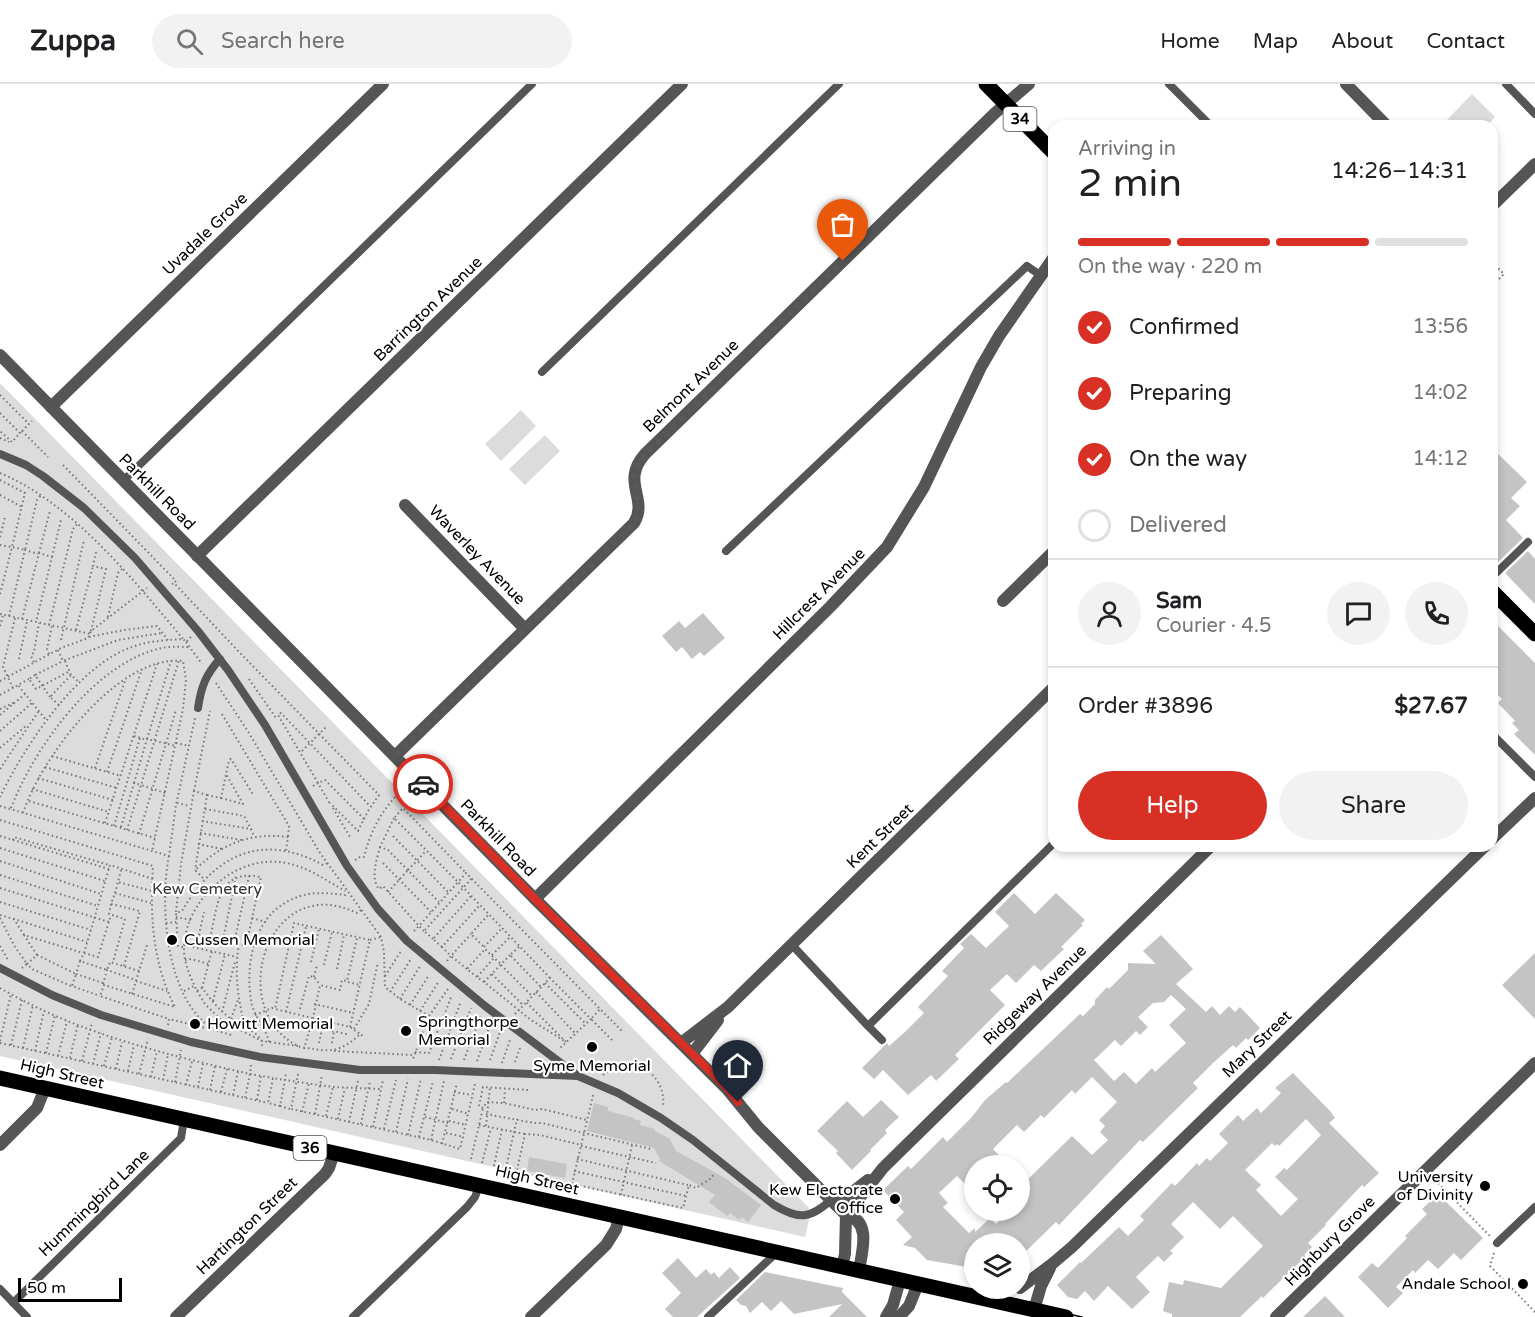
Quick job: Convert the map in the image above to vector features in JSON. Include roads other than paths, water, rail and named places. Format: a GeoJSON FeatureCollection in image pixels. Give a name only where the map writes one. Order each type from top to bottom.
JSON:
{"type":"FeatureCollection","features":[{"type":"Feature","properties":{"kind":"main road","name":"34"},"geometry":{"type":"LineString","coordinates":[[986,84],[1048,147]]}},
{"type":"Feature","properties":{"kind":"main road"},"geometry":{"type":"LineString","coordinates":[[1498,597],[1535,634]]}},
{"type":"Feature","properties":{"kind":"main road","name":"High Street"},"geometry":{"type":"LineString","coordinates":[[0,1078],[1066,1317]]}},
{"type":"Feature","properties":{"kind":"street","name":"Uvadale Grove"},"geometry":{"type":"LineString","coordinates":[[51,407],[383,84]]}},
{"type":"Feature","properties":{"kind":"street","name":"Barrington Avenue"},"geometry":{"type":"LineString","coordinates":[[197,556],[682,84]]}},
{"type":"Feature","properties":{"kind":"street","name":"Belmont Avenue"},"geometry":{"type":"LineString","coordinates":[[395,756],[634,523],[639,511],[634,475],[639,461],[645,454],[995,113],[1029,84]]}},
{"type":"Feature","properties":{"kind":"street"},"geometry":{"type":"LineString","coordinates":[[1346,84],[1381,120]]}},
{"type":"Feature","properties":{"kind":"street"},"geometry":{"type":"LineString","coordinates":[[1498,200],[1535,164]]}},
{"type":"Feature","properties":{"kind":"street","name":"Hillcrest Avenue"},"geometry":{"type":"LineString","coordinates":[[535,899],[830,608],[887,547],[924,488],[994,344],[1048,265]]}},
{"type":"Feature","properties":{"kind":"street","name":"Parkhill Road"},"geometry":{"type":"LineString","coordinates":[[0,355],[535,899],[728,1089],[758,1126],[846,1215],[856,1219],[862,1228],[864,1240],[859,1270]]}},
{"type":"Feature","properties":{"kind":"street","name":"Waverley Avenue"},"geometry":{"type":"LineString","coordinates":[[405,505],[525,629]]}},
{"type":"Feature","properties":{"kind":"street"},"geometry":{"type":"LineString","coordinates":[[1003,601],[1048,557]]}},
{"type":"Feature","properties":{"kind":"street","name":"Kent Street"},"geometry":{"type":"LineString","coordinates":[[681,1042],[728,1007],[1048,693]]}},
{"type":"Feature","properties":{"kind":"street"},"geometry":{"type":"LineString","coordinates":[[1498,833],[1535,798]]}},
{"type":"Feature","properties":{"kind":"street","name":"Ridgeway Avenue"},"geometry":{"type":"LineString","coordinates":[[846,1215],[883,1168],[1205,852]]}},
{"type":"Feature","properties":{"kind":"street","name":"Mary Street"},"geometry":{"type":"LineString","coordinates":[[1030,1280],[1052,1264],[1479,852]]}},
{"type":"Feature","properties":{"kind":"street","name":"Kent Street"},"geometry":{"type":"LineString","coordinates":[[692,1054],[728,1007]]}},
{"type":"Feature","properties":{"kind":"street","name":"Highbury Grove"},"geometry":{"type":"LineString","coordinates":[[1276,1317],[1535,1063]]}},
{"type":"Feature","properties":{"kind":"street"},"geometry":{"type":"LineString","coordinates":[[0,1145],[37,1108],[45,1088]]}},
{"type":"Feature","properties":{"kind":"street","name":"Hartington Street"},"geometry":{"type":"LineString","coordinates":[[176,1317],[325,1174],[334,1153]]}},
{"type":"Feature","properties":{"kind":"street","name":"Ridgeway Avenue"},"geometry":{"type":"LineString","coordinates":[[834,1202],[883,1168]]}},
{"type":"Feature","properties":{"kind":"street"},"geometry":{"type":"LineString","coordinates":[[842,1267],[845,1254],[846,1215]]}},
{"type":"Feature","properties":{"kind":"street"},"geometry":{"type":"LineString","coordinates":[[531,1317],[606,1245],[616,1229],[619,1217]]}},
{"type":"Feature","properties":{"kind":"street","name":"Mary Street"},"geometry":{"type":"LineString","coordinates":[[1041,1313],[1041,1286],[1052,1264]]}},
{"type":"Feature","properties":{"kind":"street"},"geometry":{"type":"LineString","coordinates":[[886,1317],[893,1305],[900,1280]]}},
{"type":"Feature","properties":{"kind":"street"},"geometry":{"type":"LineString","coordinates":[[899,1317],[909,1306],[918,1284]]}},
{"type":"Feature","properties":{"kind":"street","name":"Mary Street"},"geometry":{"type":"LineString","coordinates":[[1001,1302],[1005,1299]]}},
{"type":"Feature","properties":{"kind":"lane"},"geometry":{"type":"LineString","coordinates":[[123,481],[532,84]]}},
{"type":"Feature","properties":{"kind":"lane"},"geometry":{"type":"LineString","coordinates":[[542,372],[839,84]]}},
{"type":"Feature","properties":{"kind":"lane"},"geometry":{"type":"LineString","coordinates":[[1169,84],[1205,120]]}},
{"type":"Feature","properties":{"kind":"lane"},"geometry":{"type":"LineString","coordinates":[[1506,84],[1535,114]]}},
{"type":"Feature","properties":{"kind":"lane"},"geometry":{"type":"LineString","coordinates":[[726,551],[1027,266],[1040,275]]}},
{"type":"Feature","properties":{"kind":"lane"},"geometry":{"type":"LineString","coordinates":[[0,454],[26,465],[65,492],[114,537],[155,580],[198,631],[265,725],[340,855],[378,909],[407,942],[484,1006],[578,1076],[618,1093],[661,1118],[785,1212],[810,1216],[834,1202]]}},
{"type":"Feature","properties":{"kind":"lane"},"geometry":{"type":"LineString","coordinates":[[1498,571],[1528,542]]}},
{"type":"Feature","properties":{"kind":"lane"},"geometry":{"type":"LineString","coordinates":[[198,708],[201,688],[208,672],[220,659]]}},
{"type":"Feature","properties":{"kind":"lane"},"geometry":{"type":"LineString","coordinates":[[1498,740],[1535,777]]}},
{"type":"Feature","properties":{"kind":"lane"},"geometry":{"type":"LineString","coordinates":[[868,1026],[1048,849]]}},
{"type":"Feature","properties":{"kind":"lane"},"geometry":{"type":"LineString","coordinates":[[792,945],[882,1040]]}},
{"type":"Feature","properties":{"kind":"lane"},"geometry":{"type":"LineString","coordinates":[[0,968],[52,995],[96,1013],[150,1030],[253,1056],[360,1070],[433,1070],[578,1076]]}},
{"type":"Feature","properties":{"kind":"lane","name":"Hummingbird Lane"},"geometry":{"type":"LineString","coordinates":[[14,1303],[181,1138],[184,1119]]}},
{"type":"Feature","properties":{"kind":"lane"},"geometry":{"type":"LineString","coordinates":[[353,1317],[468,1207],[479,1186]]}},
{"type":"Feature","properties":{"kind":"lane"},"geometry":{"type":"LineString","coordinates":[[1497,1244],[1535,1207]]}},
{"type":"Feature","properties":{"kind":"lane"},"geometry":{"type":"LineString","coordinates":[[708,1317],[777,1252]]}},
{"type":"Feature","properties":{"kind":"lane"},"geometry":{"type":"LineString","coordinates":[[0,1289],[27,1317]]}},
{"type":"Feature","properties":{"kind":"tram line"},"geometry":{"type":"LineString","coordinates":[[981,84],[1048,152]]}},
{"type":"Feature","properties":{"kind":"tram line"},"geometry":{"type":"LineString","coordinates":[[1498,602],[1535,639]]}},
{"type":"Feature","properties":{"kind":"tram line"},"geometry":{"type":"LineString","coordinates":[[0,1075],[1082,1317]]}},
{"type":"Feature","properties":{"kind":"place","name":"Cussen Memorial"},"geometry":{"type":"Point","coordinates":[172,940]}},
{"type":"Feature","properties":{"kind":"place","name":"Howitt Memorial"},"geometry":{"type":"Point","coordinates":[195,1024]}},
{"type":"Feature","properties":{"kind":"place","name":"Springthorpe Memorial"},"geometry":{"type":"Point","coordinates":[406,1031]}},
{"type":"Feature","properties":{"kind":"place","name":"Syme Memorial"},"geometry":{"type":"Point","coordinates":[592,1047]}},
{"type":"Feature","properties":{"kind":"place","name":"University of Divinity"},"geometry":{"type":"Point","coordinates":[1485,1186]}},
{"type":"Feature","properties":{"kind":"place","name":"Kew Electorate Office"},"geometry":{"type":"Point","coordinates":[895,1199]}},
{"type":"Feature","properties":{"kind":"place","name":"Andale School"},"geometry":{"type":"Point","coordinates":[1523,1284]}},
{"type":"Feature","properties":{"kind":"park label","name":"Kew Cemetery"},"geometry":{"type":"Point","coordinates":[207,889]}}]}
